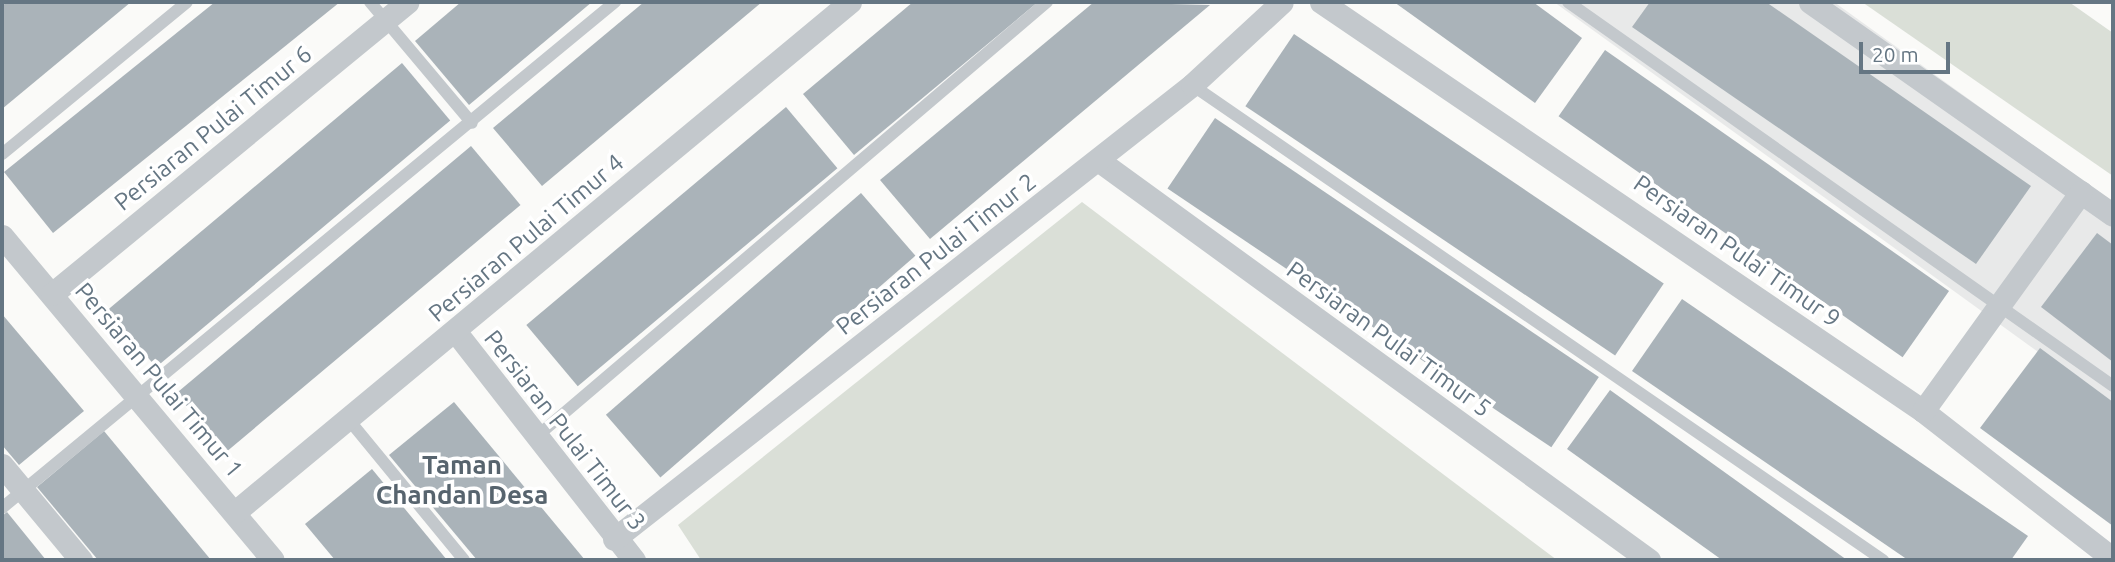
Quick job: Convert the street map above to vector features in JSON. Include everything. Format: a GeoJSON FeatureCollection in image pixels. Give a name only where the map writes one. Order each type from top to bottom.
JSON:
{"type":"FeatureCollection","features":[{"type":"Feature","properties":{"kind":"street","name":"Persiaran Pulai Timur 6"},"geometry":{"type":"LineString","coordinates":[[52,295],[407,2]]}},
{"type":"Feature","properties":{"kind":"street","name":"Persiaran Pulai Timur 4"},"geometry":{"type":"LineString","coordinates":[[235,512],[349,421],[850,2]]}},
{"type":"Feature","properties":{"kind":"street","name":"Persiaran Pulai Timur 2"},"geometry":{"type":"LineString","coordinates":[[614,539],[1192,85],[1282,2]]}},
{"type":"Feature","properties":{"kind":"street","name":"Persiaran Pulai Timur 9"},"geometry":{"type":"LineString","coordinates":[[1321,2],[1923,411],[2113,559]]}},
{"type":"Feature","properties":{"kind":"street"},"geometry":{"type":"LineString","coordinates":[[1810,2],[2113,215]]}},
{"type":"Feature","properties":{"kind":"street","name":"Persiaran Pulai Timur 5"},"geometry":{"type":"LineString","coordinates":[[1098,160],[1649,560]]}},
{"type":"Feature","properties":{"kind":"street"},"geometry":{"type":"LineString","coordinates":[[1923,411],[2081,192]]}},
{"type":"Feature","properties":{"kind":"street","name":"Persiaran Pulai Timur 1"},"geometry":{"type":"LineString","coordinates":[[2,236],[273,560]]}},
{"type":"Feature","properties":{"kind":"street","name":"Persiaran Pulai Timur 3"},"geometry":{"type":"LineString","coordinates":[[455,331],[614,539],[634,560]]}},
{"type":"Feature","properties":{"kind":"street"},"geometry":{"type":"LineString","coordinates":[[2,465],[81,560]]}},
{"type":"Feature","properties":{"kind":"lane"},"geometry":{"type":"LineString","coordinates":[[2,154],[187,2]]}},
{"type":"Feature","properties":{"kind":"lane"},"geometry":{"type":"LineString","coordinates":[[370,2],[472,123]]}},
{"type":"Feature","properties":{"kind":"lane"},"geometry":{"type":"LineString","coordinates":[[2,508],[135,396],[472,123],[615,2]]}},
{"type":"Feature","properties":{"kind":"lane"},"geometry":{"type":"LineString","coordinates":[[536,438],[1047,2]]}},
{"type":"Feature","properties":{"kind":"lane"},"geometry":{"type":"LineString","coordinates":[[1567,2],[2002,304],[2113,386]]}},
{"type":"Feature","properties":{"kind":"lane"},"geometry":{"type":"LineString","coordinates":[[1192,85],[1883,560]]}},
{"type":"Feature","properties":{"kind":"lane"},"geometry":{"type":"LineString","coordinates":[[349,421],[464,560]]}},
{"type":"Feature","properties":{"kind":"shaded area"},"geometry":{"type":"Polygon","coordinates":[[[1554,2],[1834,2],[2113,203],[2113,406],[1554,2]]]}},
{"type":"Feature","properties":{"kind":"shaded area"},"geometry":{"type":"Polygon","coordinates":[[[1862,2],[2069,2],[2113,33],[2113,176],[1862,2]]]}},
{"type":"Feature","properties":{"kind":"shaded area"},"geometry":{"type":"Polygon","coordinates":[[[1082,202],[1557,560],[701,560],[678,525],[1082,202]]]}},
{"type":"Feature","properties":{"kind":"building"},"geometry":{"type":"Polygon","coordinates":[[[7,2],[131,2],[2,109],[2,6],[7,2]]]}},
{"type":"Feature","properties":{"kind":"building"},"geometry":{"type":"Polygon","coordinates":[[[215,2],[340,2],[53,233],[4,172],[215,2]]]}},
{"type":"Feature","properties":{"kind":"building"},"geometry":{"type":"Polygon","coordinates":[[[461,2],[592,2],[469,105],[415,41],[461,2]]]}},
{"type":"Feature","properties":{"kind":"building"},"geometry":{"type":"Polygon","coordinates":[[[644,2],[762,2],[542,186],[493,128],[644,2]]]}},
{"type":"Feature","properties":{"kind":"building"},"geometry":{"type":"Polygon","coordinates":[[[913,2],[1038,2],[854,155],[803,94],[913,2]]]}},
{"type":"Feature","properties":{"kind":"building"},"geometry":{"type":"Polygon","coordinates":[[[1094,2],[1210,5],[930,239],[880,180],[1094,2]]]}},
{"type":"Feature","properties":{"kind":"building"},"geometry":{"type":"Polygon","coordinates":[[[1394,2],[1533,2],[1582,38],[1535,103],[1394,2]]]}},
{"type":"Feature","properties":{"kind":"building"},"geometry":{"type":"Polygon","coordinates":[[[1650,2],[1766,2],[2031,186],[1976,264],[1632,27],[1650,2]]]}},
{"type":"Feature","properties":{"kind":"building"},"geometry":{"type":"Polygon","coordinates":[[[1294,34],[1664,283],[1615,356],[1245,106],[1294,34]]]}},
{"type":"Feature","properties":{"kind":"building"},"geometry":{"type":"Polygon","coordinates":[[[1605,50],[1949,291],[1903,357],[1559,116],[1605,50]]]}},
{"type":"Feature","properties":{"kind":"building"},"geometry":{"type":"Polygon","coordinates":[[[402,63],[450,120],[156,367],[108,310],[402,63]]]}},
{"type":"Feature","properties":{"kind":"building"},"geometry":{"type":"Polygon","coordinates":[[[786,107],[837,168],[578,386],[526,325],[786,107]]]}},
{"type":"Feature","properties":{"kind":"building"},"geometry":{"type":"Polygon","coordinates":[[[1215,118],[1599,377],[1551,447],[1167,188],[1215,118]]]}},
{"type":"Feature","properties":{"kind":"building"},"geometry":{"type":"Polygon","coordinates":[[[471,146],[520,205],[226,452],[176,393],[471,146]]]}},
{"type":"Feature","properties":{"kind":"building"},"geometry":{"type":"Polygon","coordinates":[[[861,193],[915,256],[660,477],[606,415],[861,193]]]}},
{"type":"Feature","properties":{"kind":"building"},"geometry":{"type":"Polygon","coordinates":[[[2097,233],[2113,245],[2113,362],[2041,307],[2097,233]]]}},
{"type":"Feature","properties":{"kind":"building"},"geometry":{"type":"Polygon","coordinates":[[[1682,299],[2028,536],[2011,560],[1908,560],[1632,371],[1682,299]]]}},
{"type":"Feature","properties":{"kind":"building"},"geometry":{"type":"Polygon","coordinates":[[[2,314],[84,411],[19,465],[2,445],[2,314]]]}},
{"type":"Feature","properties":{"kind":"building"},"geometry":{"type":"Polygon","coordinates":[[[2040,348],[2113,402],[2113,526],[1980,428],[2040,348]]]}},
{"type":"Feature","properties":{"kind":"building"},"geometry":{"type":"Polygon","coordinates":[[[1610,390],[1847,560],[1722,560],[1567,449],[1610,390]]]}},
{"type":"Feature","properties":{"kind":"building"},"geometry":{"type":"Polygon","coordinates":[[[454,402],[585,560],[477,560],[389,455],[454,402]]]}},
{"type":"Feature","properties":{"kind":"building"},"geometry":{"type":"Polygon","coordinates":[[[104,431],[211,560],[98,560],[37,487],[104,431]]]}},
{"type":"Feature","properties":{"kind":"building"},"geometry":{"type":"Polygon","coordinates":[[[372,469],[447,560],[335,560],[305,524],[372,469]]]}},
{"type":"Feature","properties":{"kind":"building"},"geometry":{"type":"Polygon","coordinates":[[[7,512],[46,560],[2,560],[2,516],[7,512]]]}},
{"type":"Feature","properties":{"kind":"district","name":"Taman Chandan Desa"},"geometry":{"type":"Point","coordinates":[462,480]}}]}
